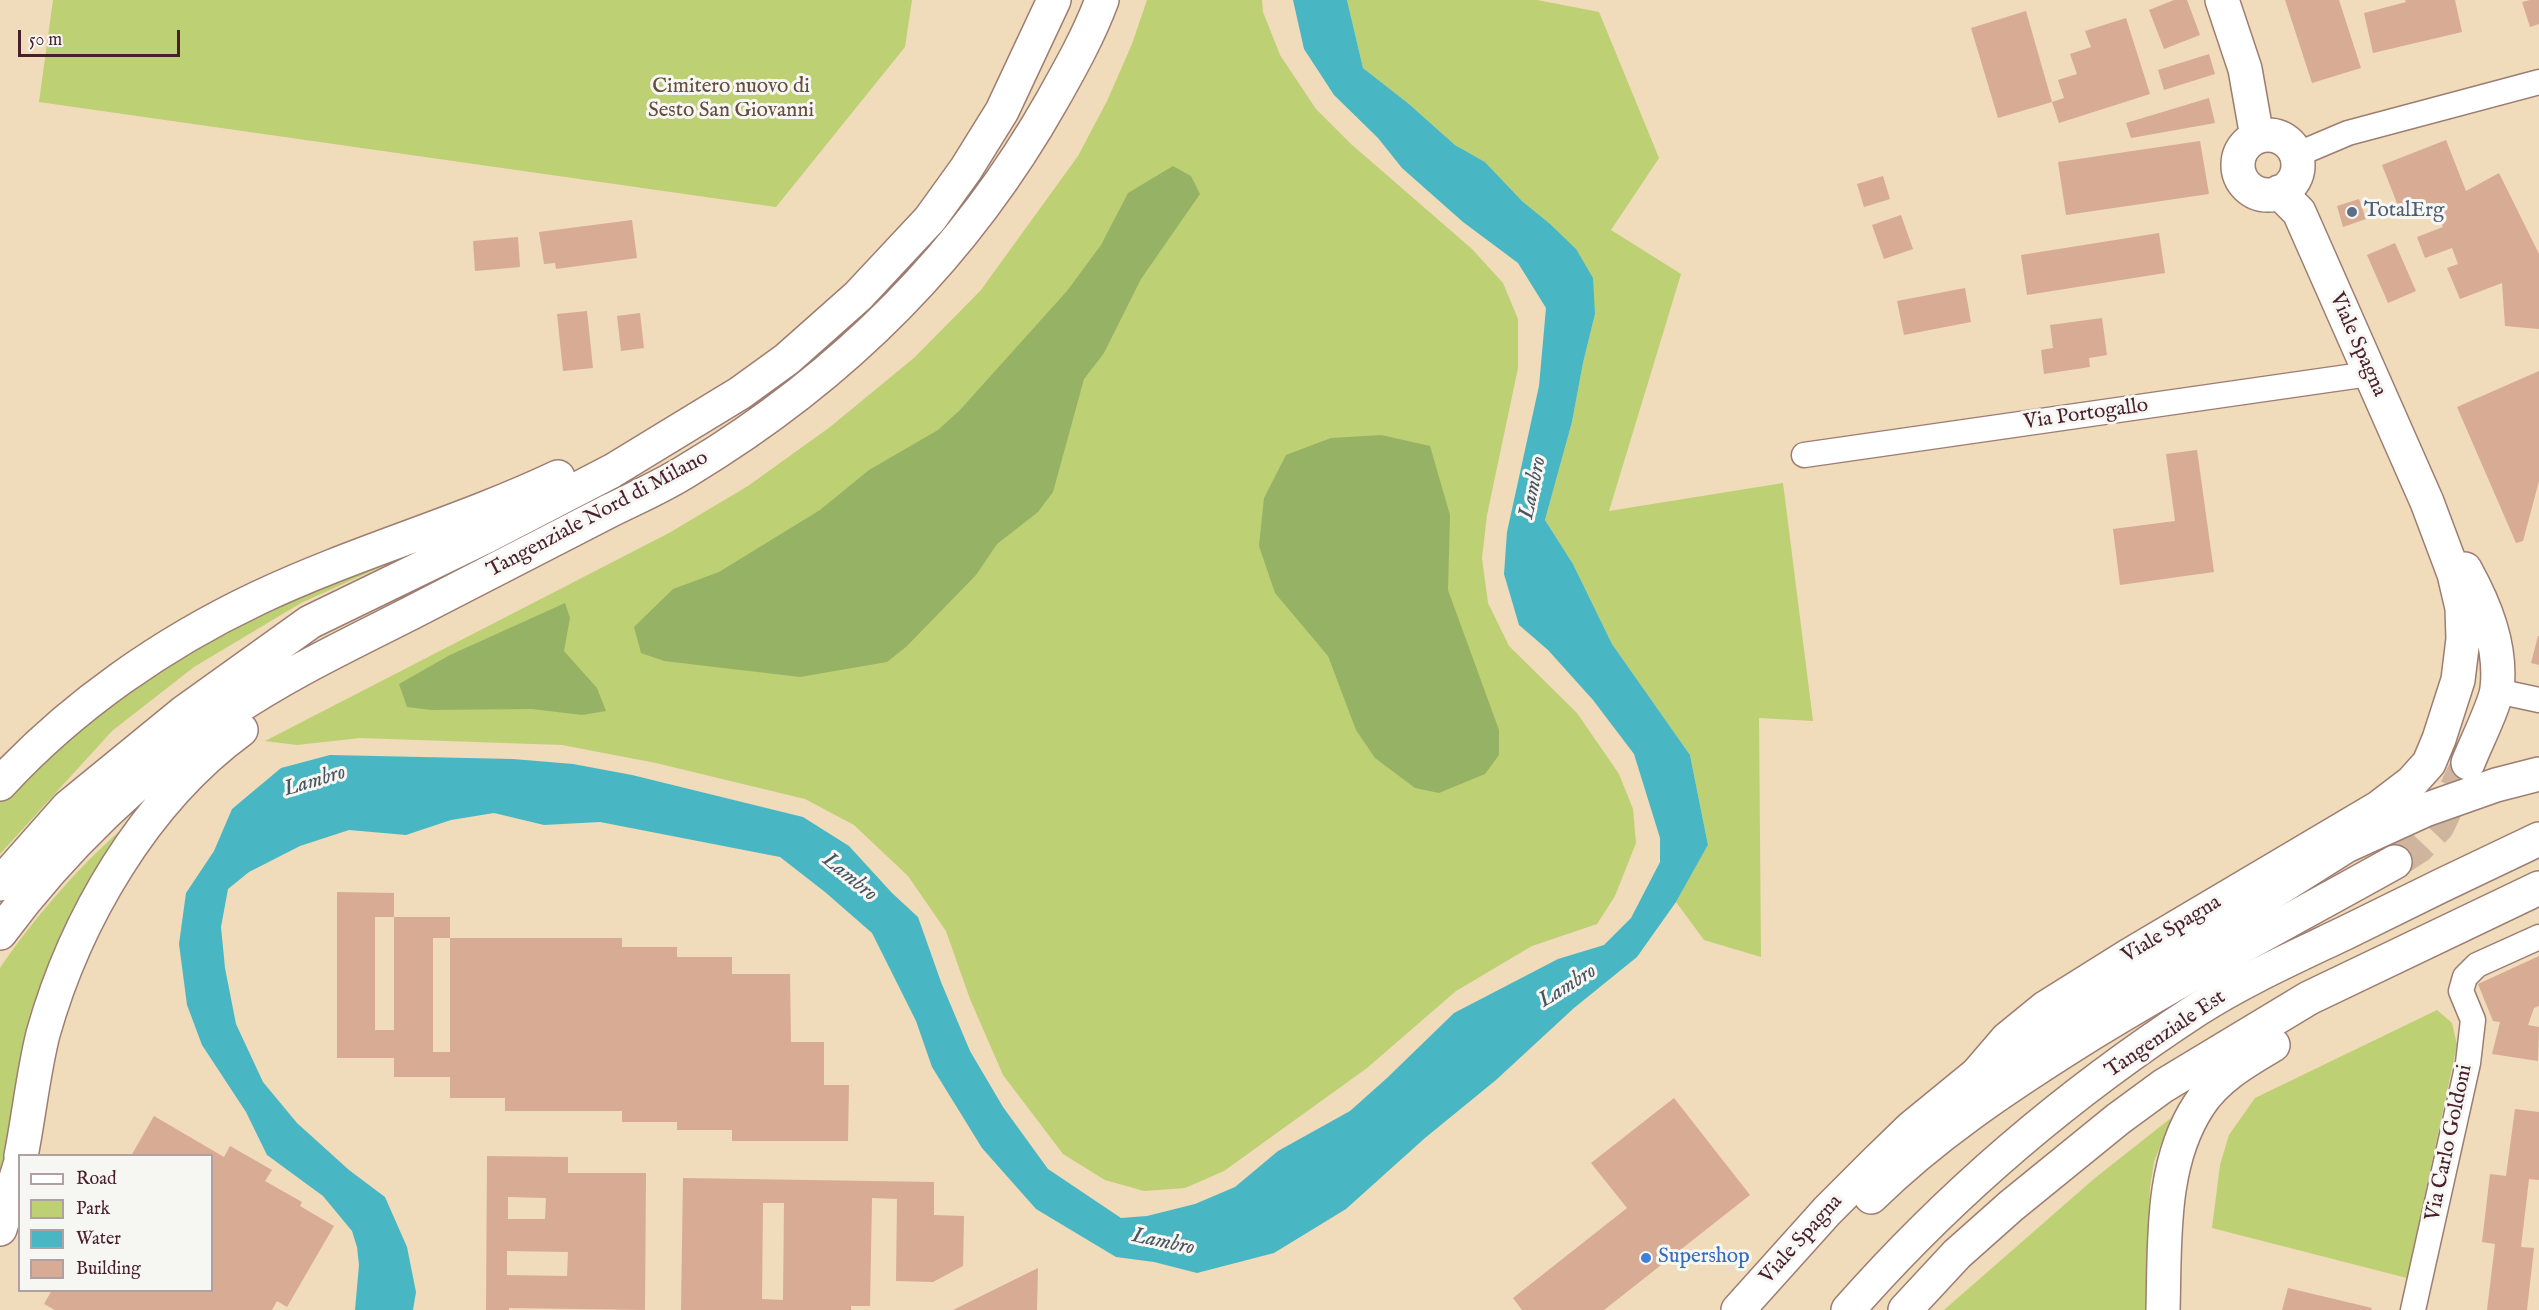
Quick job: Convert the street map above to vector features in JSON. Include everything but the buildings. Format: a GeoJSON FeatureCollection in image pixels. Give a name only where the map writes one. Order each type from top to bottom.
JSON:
{"type":"FeatureCollection","features":[{"type":"Feature","properties":{"kind":"main road"},"geometry":{"type":"LineString","coordinates":[[0,784],[66,722],[110,686],[161,650],[260,597],[472,527],[539,486],[608,463],[666,423],[730,384],[849,290],[930,219],[1002,111],[1054,0]]}},
{"type":"Feature","properties":{"kind":"main road","name":"Tangenziale Nord di Milano"},"geometry":{"type":"LineString","coordinates":[[0,933],[45,876],[116,804],[167,759],[230,712],[348,645],[684,473],[750,432],[853,351],[904,301],[955,244],[998,188],[1071,67],[1102,0]]}},
{"type":"Feature","properties":{"kind":"main road"},"geometry":{"type":"LineString","coordinates":[[2222,0],[2245,69],[2257,137]]}},
{"type":"Feature","properties":{"kind":"main road"},"geometry":{"type":"LineString","coordinates":[[2276,136],[2284,140],[2296,154],[2296,172],[2293,181],[2279,192],[2260,194],[2252,190],[2240,175],[2239,157],[2249,141],[2257,137],[2276,136]]}},
{"type":"Feature","properties":{"kind":"main road","name":"Viale Spagna"},"geometry":{"type":"LineString","coordinates":[[1738,1310],[1827,1211],[1875,1163],[1911,1128],[1977,1074],[2007,1039],[2045,1008],[2128,956],[2378,808],[2412,782],[2429,763],[2458,680],[2463,639],[2462,608],[2454,574],[2427,502],[2299,212],[2279,192]]}},
{"type":"Feature","properties":{"kind":"main road","name":"Viale Spagna"},"geometry":{"type":"LineString","coordinates":[[2427,502],[2482,601],[2495,642],[2497,691],[2468,763]]}},
{"type":"Feature","properties":{"kind":"main road","name":"Tangenziale Nord di Milano"},"geometry":{"type":"LineString","coordinates":[[0,884],[68,807],[201,700],[310,622],[472,527]]}},
{"type":"Feature","properties":{"kind":"main road"},"geometry":{"type":"LineString","coordinates":[[21,1154],[43,1036],[60,982],[88,915],[121,860],[160,808],[208,757],[256,719],[317,681],[373,652],[502,567]]}},
{"type":"Feature","properties":{"kind":"main road"},"geometry":{"type":"LineString","coordinates":[[2458,680],[2497,691]]}},
{"type":"Feature","properties":{"kind":"main road"},"geometry":{"type":"LineString","coordinates":[[1977,1074],[2131,981],[2346,846],[2425,810],[2496,785],[2539,774]]}},
{"type":"Feature","properties":{"kind":"main road","name":"Tangenziale Est"},"geometry":{"type":"LineString","coordinates":[[1848,1310],[1930,1224],[1999,1158],[2120,1064],[2199,1009],[2255,976],[2539,839]]}},
{"type":"Feature","properties":{"kind":"main road","name":"Viale Spagna"},"geometry":{"type":"LineString","coordinates":[[1765,1310],[1834,1234],[1881,1188],[1923,1150],[2002,1090],[2130,1010],[2394,862]]}},
{"type":"Feature","properties":{"kind":"main road","name":"Tangenziale Est"},"geometry":{"type":"LineString","coordinates":[[1905,1310],[1958,1254],[2011,1206],[2118,1119],[2163,1086],[2309,998],[2539,888]]}},
{"type":"Feature","properties":{"kind":"main road"},"geometry":{"type":"LineString","coordinates":[[2163,1310],[2168,1205],[2179,1145],[2199,1104],[2216,1084],[2243,1062],[2309,1023],[2457,951],[2539,902]]}},
{"type":"Feature","properties":{"kind":"main road"},"geometry":{"type":"LineString","coordinates":[[0,1229],[18,1171]]}},
{"type":"Feature","properties":{"kind":"street"},"geometry":{"type":"LineString","coordinates":[[2296,154],[2348,133],[2539,81]]}},
{"type":"Feature","properties":{"kind":"street","name":"Via Portogallo"},"geometry":{"type":"LineString","coordinates":[[1804,455],[2369,374]]}},
{"type":"Feature","properties":{"kind":"street"},"geometry":{"type":"LineString","coordinates":[[2497,691],[2539,700]]}},
{"type":"Feature","properties":{"kind":"street","name":"Via Carlo Goldoni"},"geometry":{"type":"LineString","coordinates":[[2414,1310],[2468,1063],[2473,1020],[2461,990],[2465,977],[2477,965],[2539,937]]}},
{"type":"Feature","properties":{"kind":"green space","name":"Cimitero nuovo di Sesto San Giovanni"},"geometry":{"type":"Polygon","coordinates":[[[53,0],[912,0],[905,47],[776,207],[39,102],[53,0]]]}},
{"type":"Feature","properties":{"kind":"green space"},"geometry":{"type":"Polygon","coordinates":[[[1147,0],[1262,0],[1263,12],[1280,55],[1316,109],[1351,144],[1472,249],[1503,283],[1518,319],[1518,368],[1487,515],[1482,558],[1488,603],[1509,646],[1577,713],[1619,774],[1633,809],[1636,843],[1615,896],[1597,924],[1532,946],[1456,991],[1367,1068],[1224,1171],[1185,1188],[1144,1191],[1105,1180],[1063,1154],[1003,1075],[970,999],[946,931],[908,876],[854,825],[805,799],[656,763],[562,745],[360,738],[297,745],[265,741],[669,533],[748,486],[830,427],[915,357],[981,290],[1078,156],[1107,101],[1132,44],[1147,0]]]}},
{"type":"Feature","properties":{"kind":"green space"},"geometry":{"type":"Polygon","coordinates":[[[1347,0],[1537,0],[1599,12],[1659,158],[1611,230],[1681,274],[1609,511],[1783,483],[1813,721],[1759,718],[1761,957],[1704,940],[1676,902],[1708,845],[1690,755],[1612,644],[1573,564],[1545,520],[1572,422],[1595,314],[1549,223],[1522,201],[1485,162],[1455,145],[1409,104],[1363,68],[1347,0]]]}},
{"type":"Feature","properties":{"kind":"green space"},"geometry":{"type":"Polygon","coordinates":[[[1173,166],[1191,176],[1200,194],[1141,279],[1104,353],[1084,379],[1053,492],[1038,512],[997,544],[976,575],[906,647],[887,662],[800,677],[664,661],[641,653],[634,627],[673,589],[719,572],[820,510],[869,470],[938,430],[960,410],[1067,291],[1101,245],[1128,193],[1173,166]]]}},
{"type":"Feature","properties":{"kind":"green space"},"geometry":{"type":"Polygon","coordinates":[[[1381,435],[1430,446],[1450,515],[1448,590],[1499,730],[1499,755],[1485,774],[1439,793],[1415,788],[1375,758],[1356,730],[1328,656],[1275,593],[1259,546],[1264,498],[1286,455],[1331,438],[1381,435]]]}},
{"type":"Feature","properties":{"kind":"green space"},"geometry":{"type":"Polygon","coordinates":[[[403,557],[301,603],[194,667],[112,731],[0,854],[0,800],[80,725],[123,690],[168,659],[225,629],[283,603],[403,557]]]}},
{"type":"Feature","properties":{"kind":"green space"},"geometry":{"type":"Polygon","coordinates":[[[565,603],[570,618],[564,651],[597,688],[606,711],[582,715],[532,709],[431,710],[407,707],[399,684],[450,655],[565,603]]]}},
{"type":"Feature","properties":{"kind":"green space"},"geometry":{"type":"Polygon","coordinates":[[[121,830],[124,836],[0,1198],[0,968],[56,895],[121,830]]]}},
{"type":"Feature","properties":{"kind":"green space"},"geometry":{"type":"Polygon","coordinates":[[[2437,1010],[2452,1023],[2457,1045],[2407,1278],[2212,1228],[2220,1165],[2229,1135],[2255,1098],[2437,1010]]]}},
{"type":"Feature","properties":{"kind":"green space"},"geometry":{"type":"Polygon","coordinates":[[[2171,1118],[2154,1162],[2150,1187],[2146,1310],[1944,1310],[2095,1178],[2171,1118]]]}},
{"type":"Feature","properties":{"kind":"water","name":"Lambro"},"geometry":{"type":"Polygon","coordinates":[[[1293,0],[1347,0],[1363,68],[1409,104],[1455,145],[1485,162],[1522,201],[1576,249],[1593,278],[1595,314],[1572,422],[1545,520],[1573,564],[1612,644],[1690,755],[1708,845],[1676,902],[1637,957],[1574,1008],[1496,1080],[1425,1138],[1346,1209],[1274,1253],[1197,1273],[1154,1262],[1116,1257],[1036,1209],[982,1148],[932,1067],[916,1021],[872,933],[780,857],[600,822],[544,825],[494,813],[451,820],[406,835],[349,830],[300,846],[249,872],[228,889],[221,927],[225,968],[236,1024],[263,1082],[297,1123],[349,1170],[385,1197],[407,1247],[416,1292],[413,1310],[355,1310],[359,1265],[352,1231],[323,1196],[267,1155],[246,1112],[202,1045],[187,1005],[179,944],[186,893],[214,851],[232,809],[281,768],[330,755],[513,759],[573,764],[632,775],[803,817],[849,846],[892,893],[918,917],[941,982],[970,1051],[1003,1107],[1048,1169],[1121,1218],[1147,1216],[1195,1204],[1235,1187],[1278,1151],[1350,1111],[1454,1013],[1558,959],[1604,945],[1631,918],[1660,862],[1660,838],[1634,754],[1593,700],[1548,650],[1519,625],[1504,574],[1507,532],[1539,386],[1546,308],[1518,263],[1463,222],[1402,168],[1378,138],[1334,95],[1304,49],[1293,0]]]}},
{"type":"Feature","properties":{"kind":"tunnel"},"geometry":{"type":"LineString","coordinates":[[2395,862],[2418,847],[2438,826],[2468,763]]}},
{"type":"Feature","properties":{"kind":"place","name":"TotalErg"},"geometry":{"type":"Point","coordinates":[2352,212]}},
{"type":"Feature","properties":{"kind":"place","name":"Supershop"},"geometry":{"type":"Point","coordinates":[1646,1258]}}]}
